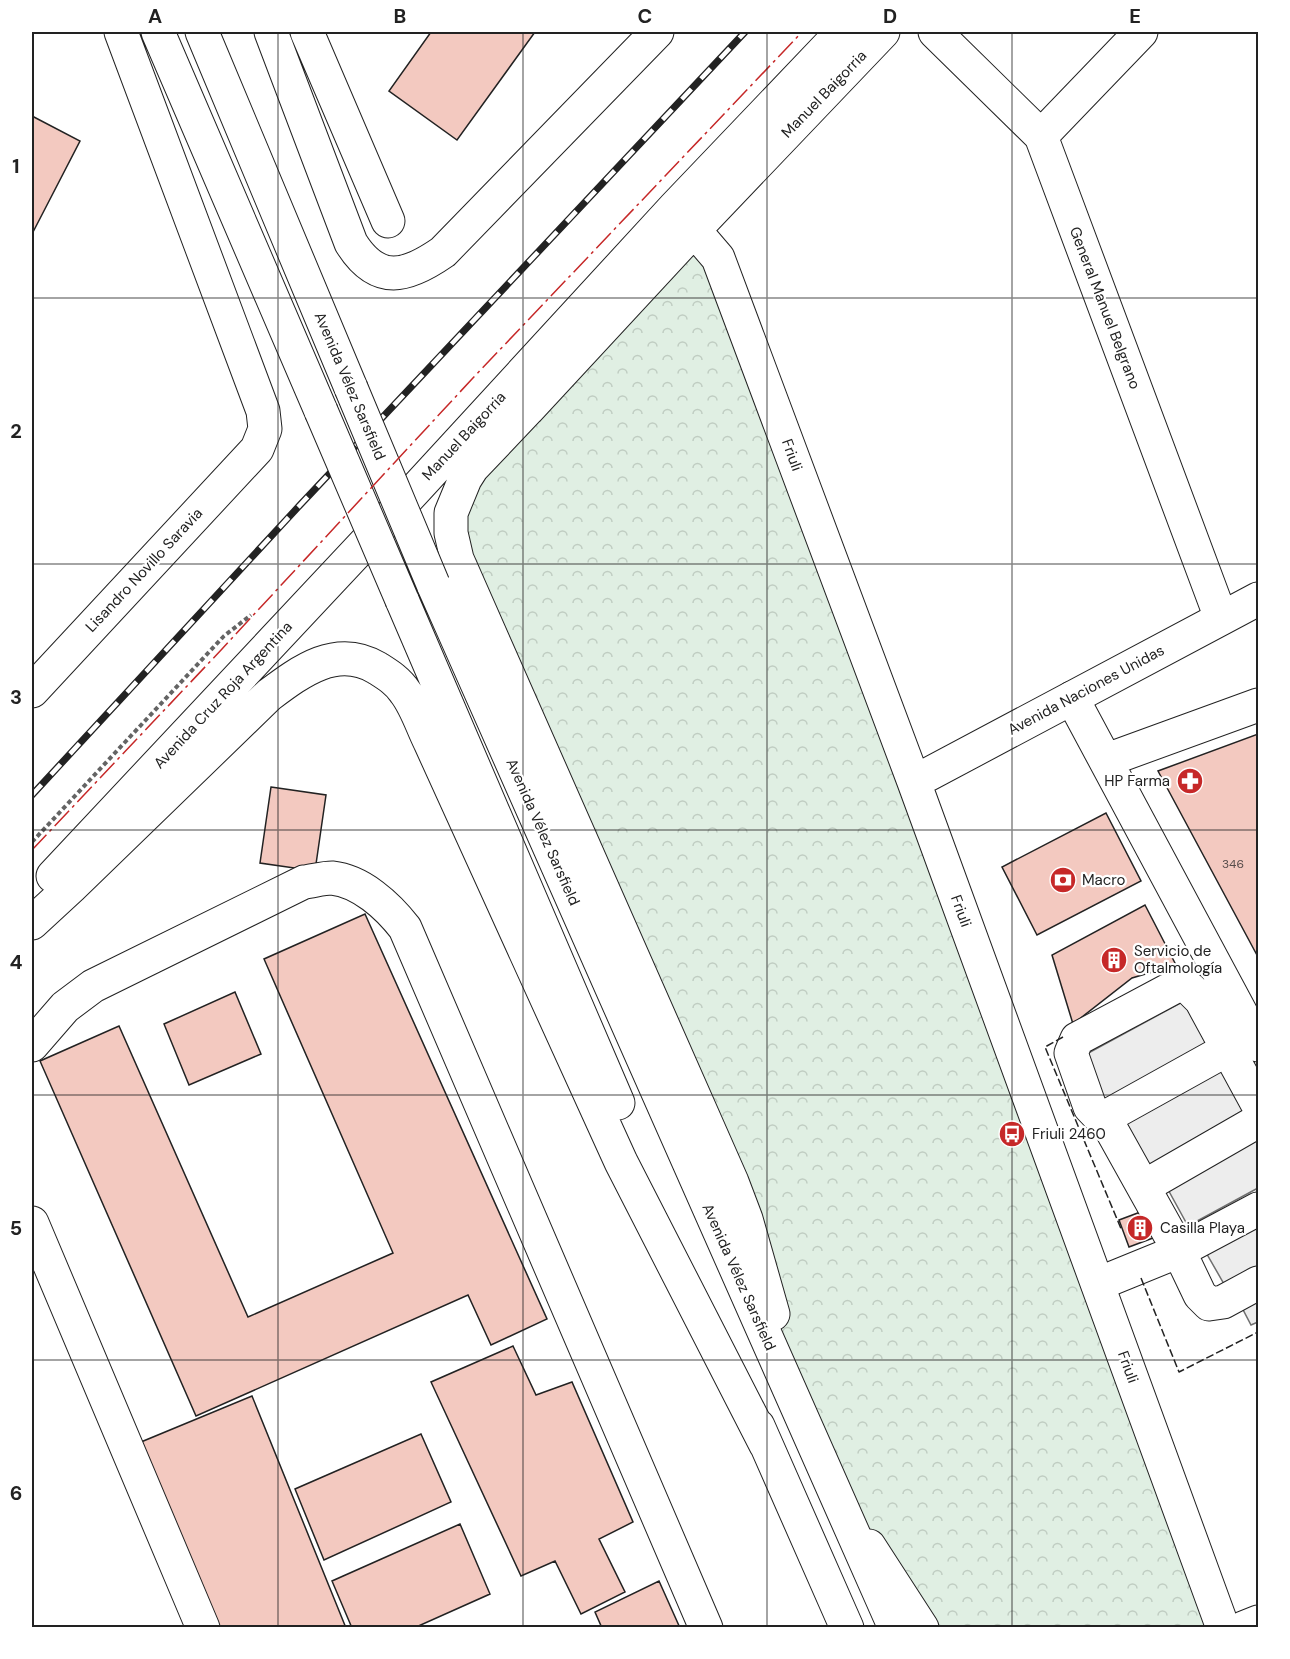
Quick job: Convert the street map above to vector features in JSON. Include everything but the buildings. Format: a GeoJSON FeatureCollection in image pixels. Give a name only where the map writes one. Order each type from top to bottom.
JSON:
{"type":"FeatureCollection","features":[{"type":"Feature","properties":{"kind":"main road","name":"Lisandro Novillo Saravia"},"geometry":{"type":"LineString","coordinates":[[32,691],[257,449],[265,429],[263,411],[121,32]]}},
{"type":"Feature","properties":{"kind":"main road"},"geometry":{"type":"LineString","coordinates":[[158,32],[766,1445],[847,1628]]}},
{"type":"Feature","properties":{"kind":"main road","name":"Avenida Vélez Sarsfield"},"geometry":{"type":"LineString","coordinates":[[202,32],[433,584],[895,1628]]}},
{"type":"Feature","properties":{"kind":"main road"},"geometry":{"type":"LineString","coordinates":[[271,32],[351,243],[360,257],[374,268],[389,274],[408,272],[444,252],[657,32]]}},
{"type":"Feature","properties":{"kind":"main road"},"geometry":{"type":"LineString","coordinates":[[307,32],[388,221]]}},
{"type":"Feature","properties":{"kind":"main road","name":"Manuel Baigorria"},"geometry":{"type":"LineString","coordinates":[[414,491],[472,456],[528,409],[842,32]]}},
{"type":"Feature","properties":{"kind":"main road","name":"Manuel Baigorria"},"geometry":{"type":"LineString","coordinates":[[414,491],[685,219],[884,32]]}},
{"type":"Feature","properties":{"kind":"main road","name":"General Manuel Belgrano"},"geometry":{"type":"LineString","coordinates":[[935,32],[1041,136],[1221,618]]}},
{"type":"Feature","properties":{"kind":"main road"},"geometry":{"type":"LineString","coordinates":[[1041,136],[1141,32]]}},
{"type":"Feature","properties":{"kind":"main road","name":"Friuli"},"geometry":{"type":"LineString","coordinates":[[685,219],[718,258],[914,782],[1223,1628]]}},
{"type":"Feature","properties":{"kind":"main road"},"geometry":{"type":"LineString","coordinates":[[528,409],[472,468],[465,479],[451,513],[451,533],[457,560],[732,1182],[746,1219],[807,1431]]}},
{"type":"Feature","properties":{"kind":"main road","name":"Avenida Cruz Roja Argentina"},"geometry":{"type":"LineString","coordinates":[[32,899],[414,491]]}},
{"type":"Feature","properties":{"kind":"main road","name":"Avenida Naciones Unidas"},"geometry":{"type":"LineString","coordinates":[[914,782],[1258,599]]}},
{"type":"Feature","properties":{"kind":"main road"},"geometry":{"type":"LineString","coordinates":[[32,923],[269,695],[292,678],[324,662],[345,657],[360,659],[392,677],[406,693],[430,742],[621,1162],[766,1445]]}},
{"type":"Feature","properties":{"kind":"main road"},"geometry":{"type":"LineString","coordinates":[[1072,698],[1107,760],[1243,1047],[1258,1105]]}},
{"type":"Feature","properties":{"kind":"main road"},"geometry":{"type":"LineString","coordinates":[[1107,760],[1258,705]]}},
{"type":"Feature","properties":{"kind":"main road"},"geometry":{"type":"LineString","coordinates":[[32,1045],[65,1007],[93,986],[304,882],[331,878],[355,884],[394,914],[405,928],[706,1628]]}},
{"type":"Feature","properties":{"kind":"main road"},"geometry":{"type":"LineString","coordinates":[[1243,1047],[1191,989],[1180,984],[1077,1039],[1071,1053],[1074,1067],[1090,1107],[1112,1129],[1145,1186],[1200,1295],[1209,1304],[1223,1302],[1258,1283]]}},
{"type":"Feature","properties":{"kind":"main road"},"geometry":{"type":"LineString","coordinates":[[1102,1119],[1243,1047]]}},
{"type":"Feature","properties":{"kind":"main road"},"geometry":{"type":"LineString","coordinates":[[1145,1186],[1258,1121]]}},
{"type":"Feature","properties":{"kind":"main road"},"geometry":{"type":"LineString","coordinates":[[1098,1284],[1179,1251],[1258,1209]]}},
{"type":"Feature","properties":{"kind":"main road"},"geometry":{"type":"LineString","coordinates":[[32,1223],[203,1628]]}},
{"type":"Feature","properties":{"kind":"main road"},"geometry":{"type":"LineString","coordinates":[[837,1497],[922,1628]]}},
{"type":"Feature","properties":{"kind":"main road"},"geometry":{"type":"LineString","coordinates":[[1243,1628],[1258,1622]]}},
{"type":"Feature","properties":{"kind":"green space"},"geometry":{"type":"Polygon","coordinates":[[[694,230],[1223,1627],[895,1627],[457,559],[465,479],[694,230]]]}},
{"type":"Feature","properties":{"kind":"shaded area"},"geometry":{"type":"Polygon","coordinates":[[[1186,1000],[1209,1043],[1105,1100],[1081,1057],[1186,1000]]]}},
{"type":"Feature","properties":{"kind":"shaded area"},"geometry":{"type":"Polygon","coordinates":[[[1224,1061],[1251,1111],[1150,1166],[1123,1117],[1224,1061]]]}},
{"type":"Feature","properties":{"kind":"shaded area"},"geometry":{"type":"Polygon","coordinates":[[[1258,1133],[1258,1188],[1188,1226],[1165,1184],[1258,1133]]]}},
{"type":"Feature","properties":{"kind":"shaded area"},"geometry":{"type":"Polygon","coordinates":[[[1258,1219],[1258,1274],[1228,1291],[1204,1249],[1258,1219]]]}},
{"type":"Feature","properties":{"kind":"shaded area"},"geometry":{"type":"Polygon","coordinates":[[[1258,1289],[1258,1322],[1251,1325],[1238,1300],[1258,1289]]]}},
{"type":"Feature","properties":{"kind":"railway"},"geometry":{"type":"LineString","coordinates":[[32,795],[300,505],[745,32]]}},
{"type":"Feature","properties":{"kind":"fence"},"geometry":{"type":"LineString","coordinates":[[1185,973],[1198,966],[1199,969]]}},
{"type":"Feature","properties":{"kind":"fence"},"geometry":{"type":"LineString","coordinates":[[1063,1037],[1045,1047],[1122,1231]]}},
{"type":"Feature","properties":{"kind":"fence"},"geometry":{"type":"LineString","coordinates":[[1141,1278],[1179,1372],[1258,1332]]}},
{"type":"Feature","properties":{"kind":"power"},"geometry":{"type":"LineString","coordinates":[[32,850],[472,379],[802,32]]}},
{"type":"Feature","properties":{"kind":"place","name":"HP Farma"},"geometry":{"type":"Point","coordinates":[1190,781]}},
{"type":"Feature","properties":{"kind":"place","name":"Macro"},"geometry":{"type":"Point","coordinates":[1063,880]}},
{"type":"Feature","properties":{"kind":"place","name":"Servicio de Oftalmología"},"geometry":{"type":"Point","coordinates":[1114,960]}},
{"type":"Feature","properties":{"kind":"place","name":"Friuli 2460"},"geometry":{"type":"Point","coordinates":[1012,1134]}},
{"type":"Feature","properties":{"kind":"place","name":"Casilla Playa"},"geometry":{"type":"Point","coordinates":[1140,1228]}}]}
